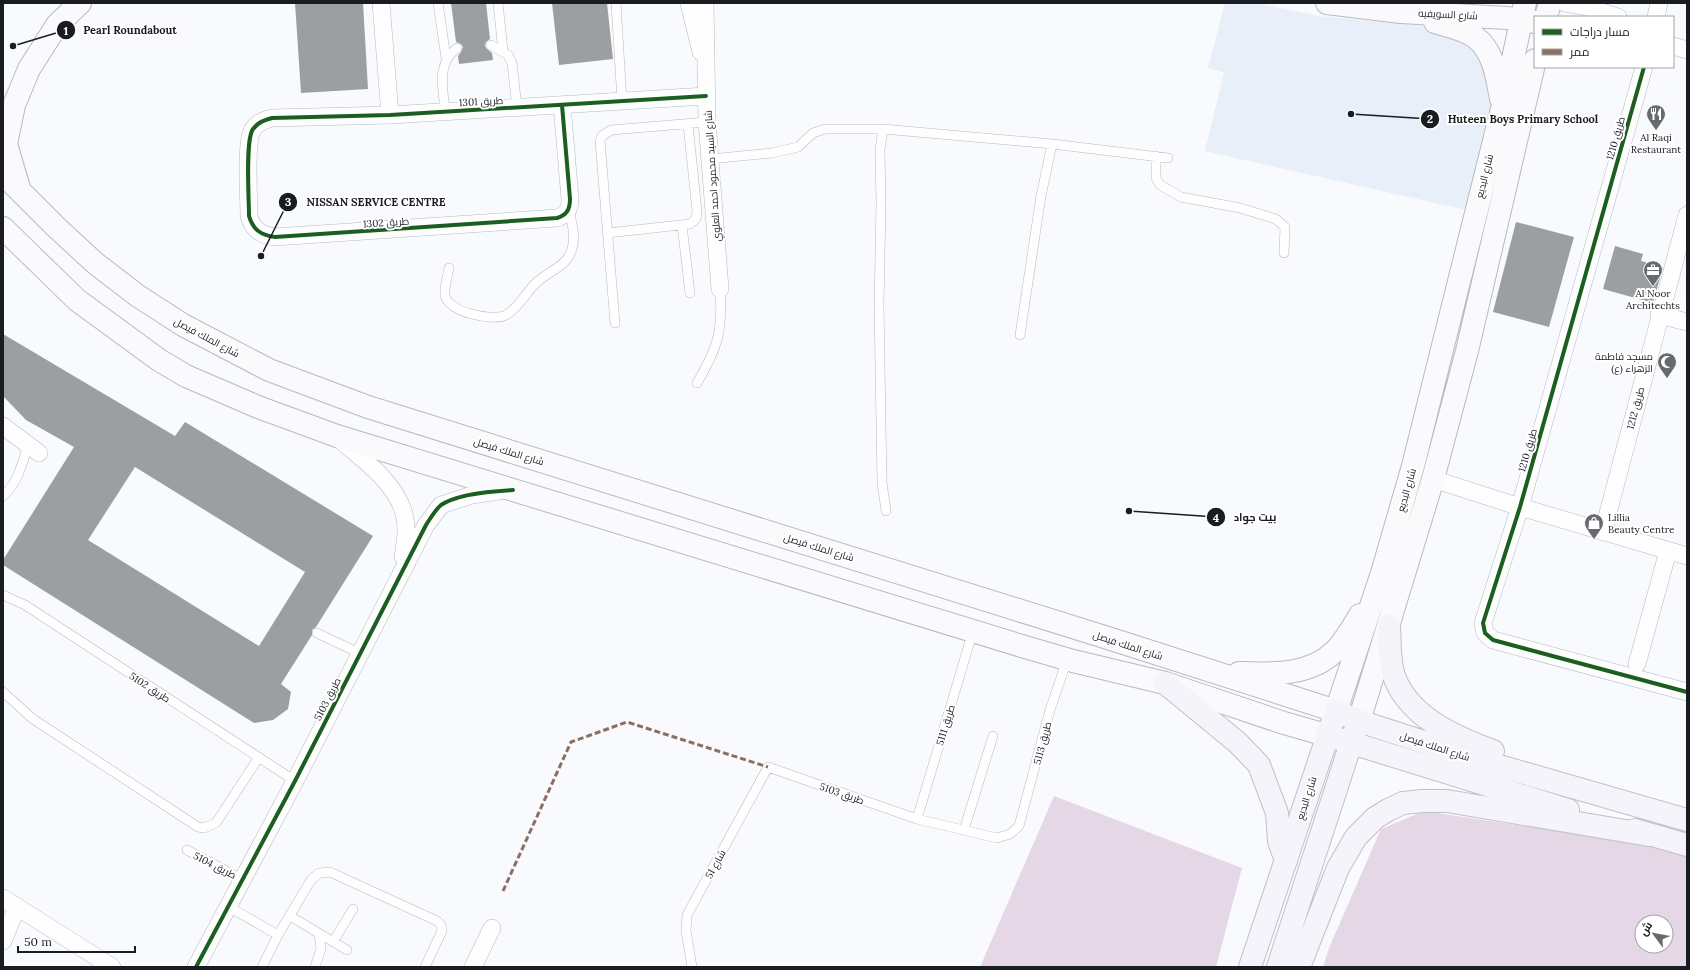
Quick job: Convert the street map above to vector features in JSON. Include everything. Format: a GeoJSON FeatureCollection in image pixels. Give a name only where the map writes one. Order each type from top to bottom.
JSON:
{"type":"FeatureCollection","features":[{"type":"Feature","properties":{"kind":"main road"},"geometry":{"type":"LineString","coordinates":[[19,188],[6,144],[14,105],[29,69],[57,25],[80,3]]}},
{"type":"Feature","properties":{"kind":"main road","name":"شارع السويفيه"},"geometry":{"type":"LineString","coordinates":[[1327,3],[1401,12],[1507,18],[1527,15]]}},
{"type":"Feature","properties":{"kind":"main road"},"geometry":{"type":"LineString","coordinates":[[1546,16],[1550,3]]}},
{"type":"Feature","properties":{"kind":"main road"},"geometry":{"type":"LineString","coordinates":[[1401,12],[1462,30],[1475,37],[1482,44],[1490,57],[1495,71],[1502,105]]}},
{"type":"Feature","properties":{"kind":"main road","name":"شارع البديع"},"geometry":{"type":"LineString","coordinates":[[1250,967],[1286,861],[1326,735],[1336,711],[1376,591],[1413,466],[1502,105],[1527,15]]}},
{"type":"Feature","properties":{"kind":"main road"},"geometry":{"type":"LineString","coordinates":[[1278,967],[1389,625],[1433,479],[1467,351],[1534,64]]}},
{"type":"Feature","properties":{"kind":"main road"},"geometry":{"type":"LineString","coordinates":[[3,163],[19,188]]}},
{"type":"Feature","properties":{"kind":"main road","name":"شارع الملك فيصل"},"geometry":{"type":"LineString","coordinates":[[3,174],[19,188],[56,227],[95,263],[138,296],[183,325],[268,370],[368,407],[1088,632],[1212,673],[1336,711],[1358,721],[1482,761],[1657,813],[1687,820]]}},
{"type":"Feature","properties":{"kind":"main road"},"geometry":{"type":"LineString","coordinates":[[5,232],[77,300],[159,360],[186,376],[258,407],[336,436],[1066,660],[1165,683],[1350,744],[1649,835],[1687,845]]}},
{"type":"Feature","properties":{"kind":"main road"},"geometry":{"type":"LineString","coordinates":[[1212,673],[1281,674],[1310,668],[1335,651],[1347,636],[1376,591]]}},
{"type":"Feature","properties":{"kind":"main road"},"geometry":{"type":"LineString","coordinates":[[1389,625],[1393,673],[1405,696],[1432,723],[1476,745],[1657,813]]}},
{"type":"Feature","properties":{"kind":"main road"},"geometry":{"type":"LineString","coordinates":[[1165,683],[1238,742],[1259,765],[1276,813],[1278,841],[1286,861]]}},
{"type":"Feature","properties":{"kind":"main road"},"geometry":{"type":"LineString","coordinates":[[1299,967],[1338,868],[1356,837],[1376,818],[1388,810],[1403,804],[1423,801],[1447,801],[1649,835]]}},
{"type":"Feature","properties":{"kind":"street"},"geometry":{"type":"LineString","coordinates":[[381,3],[390,115]]}},
{"type":"Feature","properties":{"kind":"street","name":"شارع السيد محمود احمد العلوي"},"geometry":{"type":"LineString","coordinates":[[689,3],[695,32],[706,63]]}},
{"type":"Feature","properties":{"kind":"street","name":"شارع السيد محمود احمد العلوي"},"geometry":{"type":"LineString","coordinates":[[705,3],[707,122],[720,289]]}},
{"type":"Feature","properties":{"kind":"street"},"geometry":{"type":"LineString","coordinates":[[1565,3],[1583,6],[1615,16]]}},
{"type":"Feature","properties":{"kind":"street"},"geometry":{"type":"LineString","coordinates":[[1656,16],[1659,3]]}},
{"type":"Feature","properties":{"kind":"street"},"geometry":{"type":"LineString","coordinates":[[1674,46],[1687,50]]}},
{"type":"Feature","properties":{"kind":"street","name":"طريق 1210"},"geometry":{"type":"LineString","coordinates":[[1644,68],[1520,507],[1483,623],[1485,633],[1493,640],[1687,692]]}},
{"type":"Feature","properties":{"kind":"street","name":"طريق 1301"},"geometry":{"type":"LineString","coordinates":[[258,124],[264,120],[272,118],[390,115],[445,110],[562,105],[706,96]]}},
{"type":"Feature","properties":{"kind":"street"},"geometry":{"type":"LineString","coordinates":[[562,105],[570,199],[569,209]]}},
{"type":"Feature","properties":{"kind":"street","name":"طريق 1302"},"geometry":{"type":"LineString","coordinates":[[258,124],[253,128],[249,141],[249,216],[252,225],[258,232],[266,236],[275,237],[557,218],[562,217],[569,209]]}},
{"type":"Feature","properties":{"kind":"street","name":"طريق 1212"},"geometry":{"type":"LineString","coordinates":[[1603,532],[1687,215]]}},
{"type":"Feature","properties":{"kind":"street"},"geometry":{"type":"LineString","coordinates":[[1660,315],[1687,322]]}},
{"type":"Feature","properties":{"kind":"street"},"geometry":{"type":"LineString","coordinates":[[3,426],[33,449]]}},
{"type":"Feature","properties":{"kind":"street","name":"طريق 5103"},"geometry":{"type":"LineString","coordinates":[[336,436],[379,475],[395,492],[404,514],[406,539],[399,579]]}},
{"type":"Feature","properties":{"kind":"street"},"geometry":{"type":"LineString","coordinates":[[1433,479],[1520,507],[1687,556]]}},
{"type":"Feature","properties":{"kind":"street","name":"طريق 5103"},"geometry":{"type":"LineString","coordinates":[[196,967],[295,781],[359,653],[426,525],[441,505],[486,492],[514,490]]}},
{"type":"Feature","properties":{"kind":"street"},"geometry":{"type":"LineString","coordinates":[[1637,664],[1668,550]]}},
{"type":"Feature","properties":{"kind":"street"},"geometry":{"type":"LineString","coordinates":[[3,941],[10,903],[112,967]]}},
{"type":"Feature","properties":{"kind":"street"},"geometry":{"type":"LineString","coordinates":[[473,967],[492,928]]}},
{"type":"Feature","properties":{"kind":"lane"},"geometry":{"type":"LineString","coordinates":[[438,3],[446,58]]}},
{"type":"Feature","properties":{"kind":"lane"},"geometry":{"type":"LineString","coordinates":[[498,3],[503,51]]}},
{"type":"Feature","properties":{"kind":"lane"},"geometry":{"type":"LineString","coordinates":[[616,3],[622,101]]}},
{"type":"Feature","properties":{"kind":"lane"},"geometry":{"type":"LineString","coordinates":[[491,45],[503,51],[512,63],[517,107]]}},
{"type":"Feature","properties":{"kind":"lane"},"geometry":{"type":"LineString","coordinates":[[445,110],[442,74],[443,66],[446,58],[457,48]]}},
{"type":"Feature","properties":{"kind":"lane"},"geometry":{"type":"LineString","coordinates":[[615,323],[600,146],[602,136],[611,130],[707,122]]}},
{"type":"Feature","properties":{"kind":"lane"},"geometry":{"type":"LineString","coordinates":[[607,233],[682,225],[694,222],[697,215],[688,124]]}},
{"type":"Feature","properties":{"kind":"lane"},"geometry":{"type":"LineString","coordinates":[[710,159],[778,152],[798,147],[813,133],[825,129],[883,129],[1052,144],[1168,158]]}},
{"type":"Feature","properties":{"kind":"lane"},"geometry":{"type":"LineString","coordinates":[[883,129],[880,150],[880,306],[882,482],[886,511]]}},
{"type":"Feature","properties":{"kind":"lane"},"geometry":{"type":"LineString","coordinates":[[1020,335],[1041,196],[1052,144]]}},
{"type":"Feature","properties":{"kind":"lane"},"geometry":{"type":"LineString","coordinates":[[1156,156],[1156,178],[1158,182],[1160,185],[1181,197],[1240,208],[1276,219],[1284,227],[1284,253]]}},
{"type":"Feature","properties":{"kind":"lane"},"geometry":{"type":"LineString","coordinates":[[450,268],[445,295],[449,304],[457,309],[496,319],[505,315],[515,308],[537,282],[564,262],[570,255],[574,235],[569,209]]}},
{"type":"Feature","properties":{"kind":"lane"},"geometry":{"type":"LineString","coordinates":[[682,225],[690,293]]}},
{"type":"Feature","properties":{"kind":"lane"},"geometry":{"type":"LineString","coordinates":[[697,384],[710,360],[718,339],[722,312],[720,289]]}},
{"type":"Feature","properties":{"kind":"lane"},"geometry":{"type":"LineString","coordinates":[[3,496],[19,475],[33,449]]}},
{"type":"Feature","properties":{"kind":"lane","name":"طريق 5102"},"geometry":{"type":"LineString","coordinates":[[3,595],[24,605],[295,781]]}},
{"type":"Feature","properties":{"kind":"lane","name":"طريق 5111"},"geometry":{"type":"LineString","coordinates":[[916,819],[973,631]]}},
{"type":"Feature","properties":{"kind":"lane"},"geometry":{"type":"LineString","coordinates":[[317,633],[359,653]]}},
{"type":"Feature","properties":{"kind":"lane","name":"طريق 5113"},"geometry":{"type":"LineString","coordinates":[[1019,826],[1050,710],[1066,660]]}},
{"type":"Feature","properties":{"kind":"lane"},"geometry":{"type":"LineString","coordinates":[[3,692],[32,719],[198,827],[204,828],[216,823],[258,757]]}},
{"type":"Feature","properties":{"kind":"lane"},"geometry":{"type":"LineString","coordinates":[[964,830],[993,736]]}},
{"type":"Feature","properties":{"kind":"lane","name":"طريق 5103"},"geometry":{"type":"LineString","coordinates":[[768,767],[916,819],[997,838],[1010,834],[1019,826]]}},
{"type":"Feature","properties":{"kind":"lane","name":"شارع 51"},"geometry":{"type":"LineString","coordinates":[[692,967],[686,932],[687,915],[768,767]]}},
{"type":"Feature","properties":{"kind":"lane","name":"طريق 5104"},"geometry":{"type":"LineString","coordinates":[[187,850],[243,880]]}},
{"type":"Feature","properties":{"kind":"lane"},"geometry":{"type":"LineString","coordinates":[[262,967],[278,935],[315,876],[324,872],[335,873],[437,921],[441,926],[442,931],[426,967]]}},
{"type":"Feature","properties":{"kind":"lane"},"geometry":{"type":"LineString","coordinates":[[228,907],[278,935]]}},
{"type":"Feature","properties":{"kind":"lane"},"geometry":{"type":"LineString","coordinates":[[333,942],[354,909]]}},
{"type":"Feature","properties":{"kind":"lane"},"geometry":{"type":"LineString","coordinates":[[290,916],[347,950]]}},
{"type":"Feature","properties":{"kind":"lane"},"geometry":{"type":"LineString","coordinates":[[315,967],[321,949],[319,934]]}},
{"type":"Feature","properties":{"kind":"shaded area"},"geometry":{"type":"Polygon","coordinates":[[[1225,3],[1256,3],[1319,16],[1446,28],[1485,53],[1497,78],[1466,210],[1205,151],[1224,72],[1208,68],[1225,3]]]}},
{"type":"Feature","properties":{"kind":"shaded area"},"geometry":{"type":"Polygon","coordinates":[[[1054,796],[1242,868],[1216,967],[980,967],[1054,796]]]}},
{"type":"Feature","properties":{"kind":"shaded area"},"geometry":{"type":"Polygon","coordinates":[[[1424,811],[1647,845],[1687,856],[1687,967],[1323,967],[1329,948],[1381,829],[1424,811]]]}},
{"type":"Feature","properties":{"kind":"building"},"geometry":{"type":"Polygon","coordinates":[[[295,3],[363,3],[368,89],[301,93],[295,3]]]}},
{"type":"Feature","properties":{"kind":"building"},"geometry":{"type":"Polygon","coordinates":[[[451,3],[486,3],[490,39],[485,45],[486,48],[492,53],[493,60],[459,64],[458,56],[463,47],[461,44],[456,42],[451,3]]]}},
{"type":"Feature","properties":{"kind":"building"},"geometry":{"type":"Polygon","coordinates":[[[552,3],[607,3],[613,59],[559,65],[552,3]]]}},
{"type":"Feature","properties":{"kind":"building"},"geometry":{"type":"Polygon","coordinates":[[[1516,222],[1574,237],[1549,327],[1493,312],[1516,222]]]}},
{"type":"Feature","properties":{"kind":"building"},"geometry":{"type":"Polygon","coordinates":[[[1615,246],[1643,254],[1641,261],[1663,267],[1653,303],[1603,289],[1615,246]]]}},
{"type":"Feature","properties":{"kind":"building"},"geometry":{"type":"Polygon","coordinates":[[[3,334],[175,436],[185,422],[373,536],[316,627],[312,630],[312,635],[281,684],[291,692],[288,709],[273,720],[254,723],[3,565],[3,560],[74,447],[26,420],[3,396],[3,334]],[[135,467],[88,540],[259,646],[305,572],[135,467]]]}},
{"type":"Feature","properties":{"kind":"marked path"},"geometry":{"type":"LineString","coordinates":[[503,891],[571,742],[627,722],[768,767]]}},
{"type":"Feature","properties":{"kind":"cycle path"},"geometry":{"type":"LineString","coordinates":[[1644,68],[1520,507],[1483,623],[1485,633],[1493,640],[1687,692]]}},
{"type":"Feature","properties":{"kind":"cycle path"},"geometry":{"type":"LineString","coordinates":[[562,105],[570,199],[567,211],[560,217],[275,237],[258,231],[253,225],[249,216],[248,157],[251,135],[253,129],[257,125],[272,118],[390,115],[706,96]]}},
{"type":"Feature","properties":{"kind":"cycle path"},"geometry":{"type":"LineString","coordinates":[[196,967],[295,781],[431,517],[441,505],[456,498],[496,491],[513,490]]}},
{"type":"Feature","properties":{"kind":"place","name":"Pearl Roundabout"},"geometry":{"type":"Point","coordinates":[13,46]}},
{"type":"Feature","properties":{"kind":"place","name":"Huteen Boys Primary School"},"geometry":{"type":"Point","coordinates":[1351,114]}},
{"type":"Feature","properties":{"kind":"place","name":"Al Raqi Restaurant"},"geometry":{"type":"Point","coordinates":[1656,131]}},
{"type":"Feature","properties":{"kind":"place","name":"NISSAN SERVICE CENTRE"},"geometry":{"type":"Point","coordinates":[261,256]}},
{"type":"Feature","properties":{"kind":"place","name":"Al Noor Architechts"},"geometry":{"type":"Point","coordinates":[1653,287]}},
{"type":"Feature","properties":{"kind":"place","name":"مسجد فاطمة الزهراء (ع)"},"geometry":{"type":"Point","coordinates":[1667,379]}},
{"type":"Feature","properties":{"kind":"place","name":"بيت جواد"},"geometry":{"type":"Point","coordinates":[1129,511]}},
{"type":"Feature","properties":{"kind":"place","name":"Lillia Beauty Centre"},"geometry":{"type":"Point","coordinates":[1594,540]}}]}
